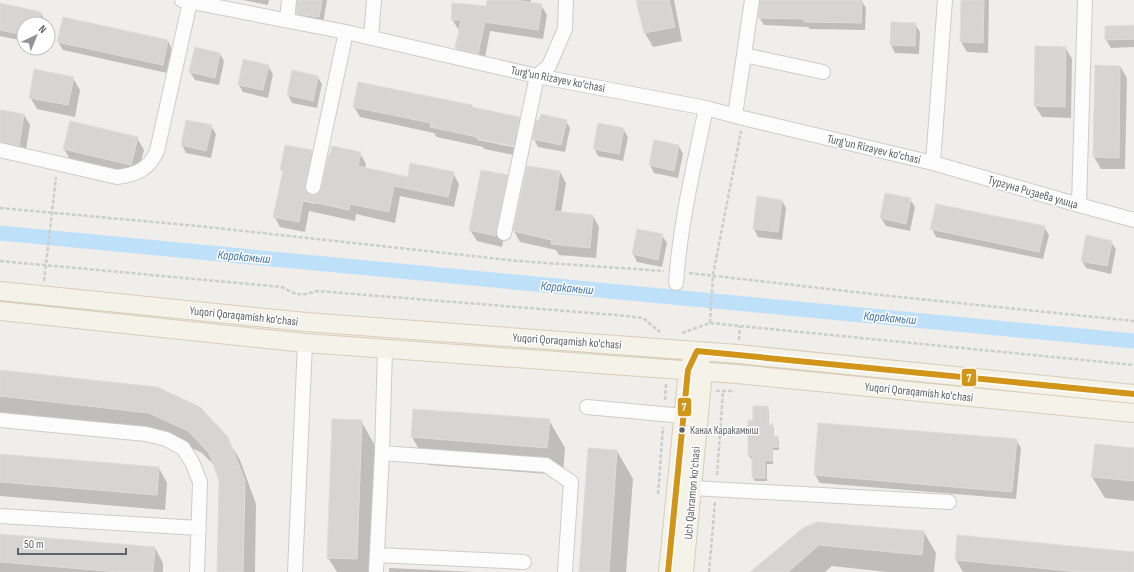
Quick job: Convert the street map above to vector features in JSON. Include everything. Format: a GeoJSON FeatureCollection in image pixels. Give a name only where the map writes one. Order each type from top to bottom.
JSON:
{"type":"FeatureCollection","features":[{"type":"Feature","properties":{"kind":"main road","name":"Yuqori Qoraqamish ko'chasi"},"geometry":{"type":"LineString","coordinates":[[0,291],[306,322],[697,351],[1134,394]]}},
{"type":"Feature","properties":{"kind":"main road","name":"Yuqori Qoraqamish ko'chasi"},"geometry":{"type":"LineString","coordinates":[[0,311],[305,343],[696,371],[1134,413]]}},
{"type":"Feature","properties":{"kind":"main road","name":"Uch Qahramon ko'chasi"},"geometry":{"type":"LineString","coordinates":[[684,572],[692,488],[697,351]]}},
{"type":"Feature","properties":{"kind":"main road","name":"Uch Qahramon ko'chasi"},"geometry":{"type":"LineString","coordinates":[[668,572],[684,416],[696,371]]}},
{"type":"Feature","properties":{"kind":"street"},"geometry":{"type":"LineString","coordinates":[[287,20],[289,0]]}},
{"type":"Feature","properties":{"kind":"street"},"geometry":{"type":"LineString","coordinates":[[371,38],[374,0]]}},
{"type":"Feature","properties":{"kind":"street"},"geometry":{"type":"LineString","coordinates":[[504,232],[537,76],[549,66],[565,29],[566,0]]}},
{"type":"Feature","properties":{"kind":"street"},"geometry":{"type":"LineString","coordinates":[[739,116],[744,55],[752,0]]}},
{"type":"Feature","properties":{"kind":"street"},"geometry":{"type":"LineString","coordinates":[[933,163],[945,0]]}},
{"type":"Feature","properties":{"kind":"street"},"geometry":{"type":"LineString","coordinates":[[1079,205],[1085,0]]}},
{"type":"Feature","properties":{"kind":"street"},"geometry":{"type":"LineString","coordinates":[[0,150],[116,177],[137,173],[143,170],[152,162],[157,151],[186,1]]}},
{"type":"Feature","properties":{"kind":"street","name":"Turg'un Rizayev ko'chasi"},"geometry":{"type":"LineString","coordinates":[[186,1],[346,32],[537,76],[706,108],[933,163]]}},
{"type":"Feature","properties":{"kind":"street"},"geometry":{"type":"LineString","coordinates":[[313,186],[346,32]]}},
{"type":"Feature","properties":{"kind":"street"},"geometry":{"type":"LineString","coordinates":[[744,55],[823,72]]}},
{"type":"Feature","properties":{"kind":"street"},"geometry":{"type":"LineString","coordinates":[[677,277],[678,249],[706,108]]}},
{"type":"Feature","properties":{"kind":"street","name":"Тургуна Ризаева улица"},"geometry":{"type":"LineString","coordinates":[[933,163],[1134,220]]}},
{"type":"Feature","properties":{"kind":"street"},"geometry":{"type":"LineString","coordinates":[[295,572],[305,343]]}},
{"type":"Feature","properties":{"kind":"street"},"geometry":{"type":"LineString","coordinates":[[376,572],[385,349]]}},
{"type":"Feature","properties":{"kind":"street"},"geometry":{"type":"LineString","coordinates":[[587,407],[684,416]]}},
{"type":"Feature","properties":{"kind":"street"},"geometry":{"type":"LineString","coordinates":[[0,420],[146,434],[166,439],[183,448],[192,462],[200,482],[197,572]]}},
{"type":"Feature","properties":{"kind":"street"},"geometry":{"type":"LineString","coordinates":[[382,452],[546,464],[572,482],[565,572]]}},
{"type":"Feature","properties":{"kind":"street"},"geometry":{"type":"LineString","coordinates":[[692,488],[949,502]]}},
{"type":"Feature","properties":{"kind":"street"},"geometry":{"type":"LineString","coordinates":[[0,516],[199,528]]}},
{"type":"Feature","properties":{"kind":"street"},"geometry":{"type":"LineString","coordinates":[[377,555],[524,562]]}},
{"type":"Feature","properties":{"kind":"path"},"geometry":{"type":"LineString","coordinates":[[710,323],[713,275],[739,116]]}},
{"type":"Feature","properties":{"kind":"path"},"geometry":{"type":"LineString","coordinates":[[42,295],[49,227],[58,163]]}},
{"type":"Feature","properties":{"kind":"path"},"geometry":{"type":"LineString","coordinates":[[0,208],[677,277],[713,275],[890,296],[1134,321]]}},
{"type":"Feature","properties":{"kind":"path"},"geometry":{"type":"LineString","coordinates":[[0,261],[46,264],[282,287],[294,294],[304,295],[317,291],[616,315],[643,318],[661,333]]}},
{"type":"Feature","properties":{"kind":"path"},"geometry":{"type":"LineString","coordinates":[[681,333],[710,323],[1134,365]]}},
{"type":"Feature","properties":{"kind":"path"},"geometry":{"type":"LineString","coordinates":[[738,344],[740,326]]}},
{"type":"Feature","properties":{"kind":"path"},"geometry":{"type":"LineString","coordinates":[[658,496],[666,369]]}},
{"type":"Feature","properties":{"kind":"building"},"geometry":{"type":"Polygon","coordinates":[[[297,0],[322,0],[319,17],[296,14],[297,0]]]}},
{"type":"Feature","properties":{"kind":"building"},"geometry":{"type":"Polygon","coordinates":[[[487,0],[516,0],[542,4],[538,30],[485,22],[478,54],[455,48],[461,20],[451,20],[452,3],[486,6],[487,0]]]}},
{"type":"Feature","properties":{"kind":"building"},"geometry":{"type":"Polygon","coordinates":[[[636,0],[669,0],[675,27],[644,33],[636,0]]]}},
{"type":"Feature","properties":{"kind":"building"},"geometry":{"type":"Polygon","coordinates":[[[760,0],[862,0],[861,23],[804,22],[804,19],[758,18],[760,0]]]}},
{"type":"Feature","properties":{"kind":"building"},"geometry":{"type":"Polygon","coordinates":[[[961,0],[984,0],[983,43],[960,42],[961,0]]]}},
{"type":"Feature","properties":{"kind":"building"},"geometry":{"type":"Polygon","coordinates":[[[0,3],[41,12],[40,16],[16,16],[16,33],[0,30],[0,3]]]}},
{"type":"Feature","properties":{"kind":"building"},"geometry":{"type":"Polygon","coordinates":[[[63,17],[168,40],[163,65],[57,42],[63,17]]]}},
{"type":"Feature","properties":{"kind":"building"},"geometry":{"type":"Polygon","coordinates":[[[891,22],[916,23],[915,46],[890,45],[891,22]]]}},
{"type":"Feature","properties":{"kind":"building"},"geometry":{"type":"Polygon","coordinates":[[[1134,25],[1134,39],[1105,40],[1105,26],[1134,25]]]}},
{"type":"Feature","properties":{"kind":"building"},"geometry":{"type":"Polygon","coordinates":[[[1035,46],[1066,47],[1065,107],[1034,106],[1035,46]]]}},
{"type":"Feature","properties":{"kind":"building"},"geometry":{"type":"Polygon","coordinates":[[[195,47],[220,53],[215,78],[189,72],[195,47]]]}},
{"type":"Feature","properties":{"kind":"building"},"geometry":{"type":"Polygon","coordinates":[[[243,59],[269,65],[263,90],[238,85],[243,59]]]}},
{"type":"Feature","properties":{"kind":"building"},"geometry":{"type":"Polygon","coordinates":[[[1095,65],[1120,66],[1119,158],[1093,157],[1095,65]]]}},
{"type":"Feature","properties":{"kind":"building"},"geometry":{"type":"Polygon","coordinates":[[[34,69],[74,77],[68,105],[29,98],[34,69]]]}},
{"type":"Feature","properties":{"kind":"building"},"geometry":{"type":"Polygon","coordinates":[[[292,70],[318,76],[313,101],[287,95],[292,70]]]}},
{"type":"Feature","properties":{"kind":"building"},"geometry":{"type":"Polygon","coordinates":[[[358,82],[472,105],[472,107],[520,117],[513,146],[477,139],[477,137],[430,127],[431,123],[353,107],[358,82]]]}},
{"type":"Feature","properties":{"kind":"building"},"geometry":{"type":"Polygon","coordinates":[[[0,110],[24,114],[19,146],[0,142],[0,110]]]}},
{"type":"Feature","properties":{"kind":"building"},"geometry":{"type":"Polygon","coordinates":[[[541,114],[567,120],[561,145],[532,139],[536,120],[539,121],[541,114]]]}},
{"type":"Feature","properties":{"kind":"building"},"geometry":{"type":"Polygon","coordinates":[[[186,120],[212,125],[206,151],[181,145],[186,120]]]}},
{"type":"Feature","properties":{"kind":"building"},"geometry":{"type":"Polygon","coordinates":[[[70,121],[138,137],[131,165],[63,149],[70,121]]]}},
{"type":"Feature","properties":{"kind":"building"},"geometry":{"type":"Polygon","coordinates":[[[598,123],[624,128],[619,154],[593,149],[598,123]]]}},
{"type":"Feature","properties":{"kind":"building"},"geometry":{"type":"Polygon","coordinates":[[[654,140],[679,145],[674,171],[649,165],[654,140]]]}},
{"type":"Feature","properties":{"kind":"building"},"geometry":{"type":"Polygon","coordinates":[[[285,145],[312,150],[305,186],[305,190],[311,195],[316,195],[321,189],[332,146],[361,152],[358,166],[408,177],[410,163],[454,172],[448,197],[394,186],[389,212],[350,204],[349,210],[303,200],[299,222],[273,217],[283,171],[280,170],[285,145]]]}},
{"type":"Feature","properties":{"kind":"building"},"geometry":{"type":"Polygon","coordinates":[[[527,166],[560,171],[554,211],[593,215],[590,248],[551,244],[552,240],[513,231],[527,166]]]}},
{"type":"Feature","properties":{"kind":"building"},"geometry":{"type":"Polygon","coordinates":[[[481,170],[508,175],[496,236],[469,230],[481,170]]]}},
{"type":"Feature","properties":{"kind":"building"},"geometry":{"type":"Polygon","coordinates":[[[885,193],[911,198],[906,224],[880,218],[885,193]]]}},
{"type":"Feature","properties":{"kind":"building"},"geometry":{"type":"Polygon","coordinates":[[[757,196],[782,200],[778,232],[753,229],[757,196]]]}},
{"type":"Feature","properties":{"kind":"building"},"geometry":{"type":"Polygon","coordinates":[[[936,204],[1045,226],[1039,252],[930,229],[936,204]]]}},
{"type":"Feature","properties":{"kind":"building"},"geometry":{"type":"Polygon","coordinates":[[[637,229],[663,234],[658,260],[632,254],[637,229]]]}},
{"type":"Feature","properties":{"kind":"building"},"geometry":{"type":"Polygon","coordinates":[[[1086,235],[1112,241],[1107,266],[1081,261],[1086,235]]]}},
{"type":"Feature","properties":{"kind":"building"},"geometry":{"type":"Polygon","coordinates":[[[0,370],[157,387],[200,407],[228,437],[245,481],[243,572],[217,572],[219,481],[209,453],[188,431],[149,413],[0,396],[0,370]]]}},
{"type":"Feature","properties":{"kind":"building"},"geometry":{"type":"Polygon","coordinates":[[[753,406],[768,406],[768,424],[773,424],[773,436],[778,436],[778,447],[772,447],[772,461],[765,460],[765,478],[752,478],[752,455],[748,456],[748,420],[753,420],[753,406]]]}},
{"type":"Feature","properties":{"kind":"building"},"geometry":{"type":"Polygon","coordinates":[[[413,409],[550,419],[547,448],[411,437],[413,409]]]}},
{"type":"Feature","properties":{"kind":"building"},"geometry":{"type":"Polygon","coordinates":[[[332,419],[362,420],[357,559],[327,558],[332,419]]]}},
{"type":"Feature","properties":{"kind":"building"},"geometry":{"type":"Polygon","coordinates":[[[818,423],[1017,439],[1012,492],[814,475],[818,423]]]}},
{"type":"Feature","properties":{"kind":"building"},"geometry":{"type":"Polygon","coordinates":[[[1095,444],[1134,448],[1134,481],[1091,477],[1095,444]]]}},
{"type":"Feature","properties":{"kind":"building"},"geometry":{"type":"Polygon","coordinates":[[[588,448],[617,450],[609,572],[579,572],[588,448]]]}},
{"type":"Feature","properties":{"kind":"building"},"geometry":{"type":"Polygon","coordinates":[[[0,454],[159,467],[157,495],[0,482],[0,454]]]}},
{"type":"Feature","properties":{"kind":"building"},"geometry":{"type":"Polygon","coordinates":[[[816,522],[924,531],[922,555],[819,545],[788,572],[750,572],[803,528],[816,522]]]}},
{"type":"Feature","properties":{"kind":"building"},"geometry":{"type":"Polygon","coordinates":[[[0,534],[155,547],[153,572],[119,572],[0,562],[0,534]]]}},
{"type":"Feature","properties":{"kind":"building"},"geometry":{"type":"Polygon","coordinates":[[[957,535],[1134,552],[1134,572],[1080,572],[955,560],[957,535]]]}},
{"type":"Feature","properties":{"kind":"waterway","name":"Каракамыш"},"geometry":{"type":"LineString","coordinates":[[0,233],[1134,341]]}},
{"type":"Feature","properties":{"kind":"transit line","name":"7"},"geometry":{"type":"LineString","coordinates":[[668,572],[688,370],[697,351],[1134,394]]}},
{"type":"Feature","properties":{"kind":"place","name":"Канал Каракамыш"},"geometry":{"type":"Point","coordinates":[682,430]}}]}
